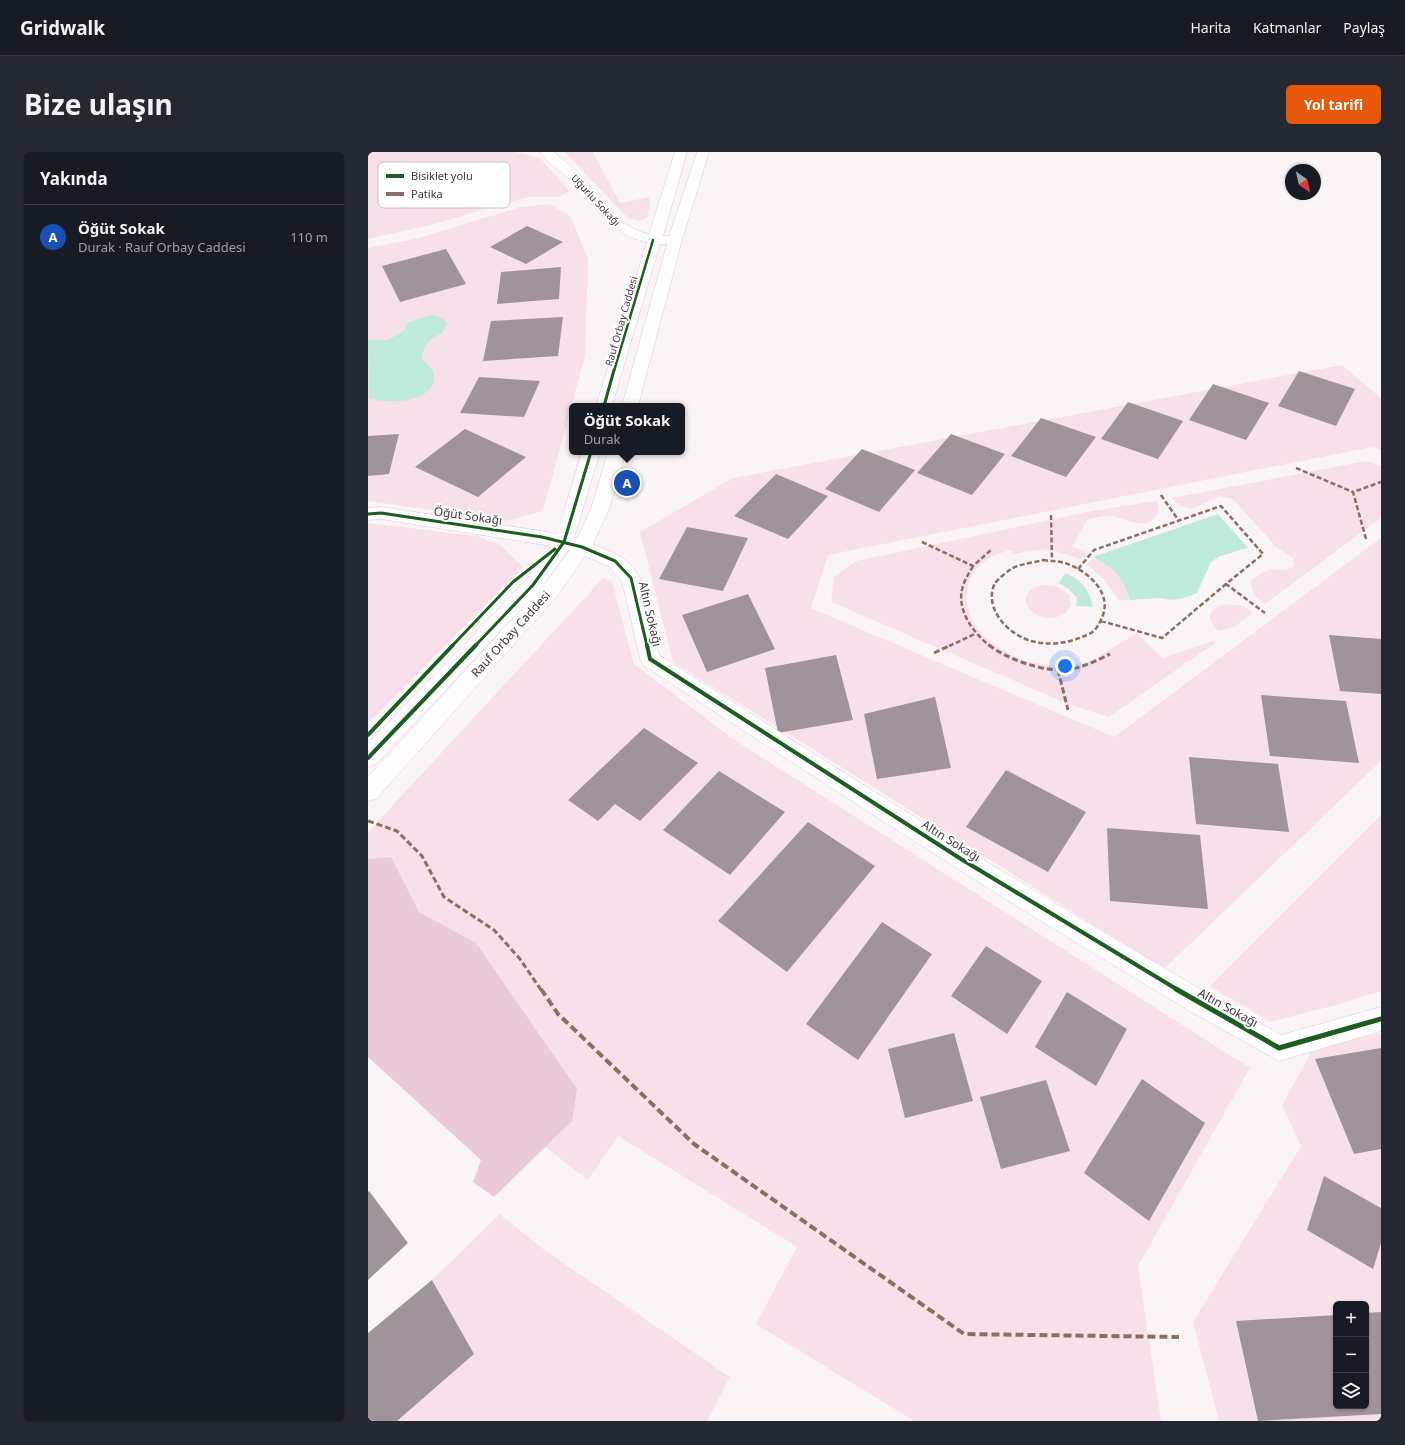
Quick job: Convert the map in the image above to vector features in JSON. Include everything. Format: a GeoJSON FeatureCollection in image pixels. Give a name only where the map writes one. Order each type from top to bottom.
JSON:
{"type":"FeatureCollection","features":[{"type":"Feature","properties":{"kind":"street","name":"Uğurlu Sokağı"},"geometry":{"type":"LineString","coordinates":[[546,152],[576,178],[624,230],[653,240],[675,240]]}},
{"type":"Feature","properties":{"kind":"street","name":"Rauf Orbay Caddesi"},"geometry":{"type":"LineString","coordinates":[[605,403],[680,152]]}},
{"type":"Feature","properties":{"kind":"street"},"geometry":{"type":"LineString","coordinates":[[631,403],[675,240],[703,152]]}},
{"type":"Feature","properties":{"kind":"street","name":"Rauf Orbay Caddesi"},"geometry":{"type":"LineString","coordinates":[[368,792],[551,590],[574,545],[590,455]]}},
{"type":"Feature","properties":{"kind":"street","name":"Rauf Orbay Caddesi"},"geometry":{"type":"LineString","coordinates":[[368,758],[533,585],[574,545],[598,516],[616,455]]}},
{"type":"Feature","properties":{"kind":"street","name":"Öğüt Sokağı"},"geometry":{"type":"LineString","coordinates":[[368,514],[382,513],[534,536],[574,545]]}},
{"type":"Feature","properties":{"kind":"street","name":"Altın Sokağı"},"geometry":{"type":"LineString","coordinates":[[574,545],[615,561],[631,578],[650,659],[919,833],[1181,994],[1279,1048],[1381,1019]]}},
{"type":"Feature","properties":{"kind":"shaded area"},"geometry":{"type":"Polygon","coordinates":[[[368,152],[515,152],[537,157],[542,160],[569,191],[559,197],[528,197],[510,202],[510,162],[378,162],[378,208],[490,208],[434,224],[368,239],[368,152]]]}},
{"type":"Feature","properties":{"kind":"shaded area"},"geometry":{"type":"Polygon","coordinates":[[[565,152],[593,152],[620,203],[649,197],[650,205],[647,218],[639,221],[629,219],[565,152]]]}},
{"type":"Feature","properties":{"kind":"shaded area"},"geometry":{"type":"Polygon","coordinates":[[[549,204],[570,216],[588,258],[585,356],[572,403],[569,403],[569,415],[543,511],[508,521],[368,501],[368,248],[419,238],[520,207],[549,204]]]}},
{"type":"Feature","properties":{"kind":"shaded area"},"geometry":{"type":"Polygon","coordinates":[[[432,315],[441,317],[447,324],[442,333],[431,339],[425,347],[421,358],[433,370],[434,380],[431,388],[416,398],[406,400],[386,401],[369,398],[368,340],[388,340],[404,331],[407,323],[432,315]]]}},
{"type":"Feature","properties":{"kind":"shaded area"},"geometry":{"type":"Polygon","coordinates":[[[1342,365],[1381,398],[1381,450],[1372,447],[828,555],[811,608],[1114,737],[1381,538],[1381,761],[1164,969],[673,662],[640,532],[733,478],[1342,365]]]}},
{"type":"Feature","properties":{"kind":"shaded area"},"geometry":{"type":"Polygon","coordinates":[[[1366,461],[1381,466],[1381,518],[1265,604],[1255,594],[1252,588],[1251,580],[1269,570],[1284,570],[1294,566],[1293,558],[1276,547],[1233,499],[1219,496],[1193,509],[1181,506],[1172,498],[1366,461]]]}},
{"type":"Feature","properties":{"kind":"shaded area"},"geometry":{"type":"Polygon","coordinates":[[[1156,501],[1158,505],[1157,514],[1152,521],[1146,523],[1134,522],[1109,516],[1087,520],[1073,546],[1088,554],[1081,560],[1056,552],[1041,550],[1015,554],[1010,550],[992,556],[975,569],[968,584],[966,599],[972,621],[985,637],[998,647],[1023,661],[1063,667],[1091,661],[1137,633],[1162,658],[1213,641],[1215,643],[1109,717],[1070,705],[831,602],[834,577],[856,561],[1092,511],[1156,501]]]}},
{"type":"Feature","properties":{"kind":"shaded area"},"geometry":{"type":"Polygon","coordinates":[[[1218,514],[1248,548],[1220,556],[1211,562],[1197,593],[1184,598],[1171,600],[1159,598],[1130,600],[1121,579],[1117,574],[1107,565],[1093,557],[1218,514]]]}},
{"type":"Feature","properties":{"kind":"shaded area"},"geometry":{"type":"Polygon","coordinates":[[[368,523],[477,536],[499,544],[523,567],[374,717],[368,721],[368,523]]]}},
{"type":"Feature","properties":{"kind":"shaded area"},"geometry":{"type":"Polygon","coordinates":[[[1093,557],[1117,574],[1124,585],[1130,600],[1118,600],[1104,579],[1087,565],[1093,557]]]}},
{"type":"Feature","properties":{"kind":"shaded area"},"geometry":{"type":"Polygon","coordinates":[[[1065,573],[1076,579],[1084,586],[1093,607],[1076,606],[1077,598],[1069,589],[1059,583],[1065,573]]]}},
{"type":"Feature","properties":{"kind":"shaded area"},"geometry":{"type":"Polygon","coordinates":[[[603,578],[612,581],[634,664],[733,739],[1250,1068],[1138,1266],[1161,1421],[914,1421],[756,1324],[797,1247],[618,1136],[588,1180],[368,1010],[368,832],[603,578]]]}},
{"type":"Feature","properties":{"kind":"shaded area"},"geometry":{"type":"Polygon","coordinates":[[[1044,585],[1058,587],[1069,595],[1071,605],[1065,614],[1053,618],[1043,617],[1034,613],[1028,608],[1026,601],[1027,594],[1033,589],[1044,585]]]}},
{"type":"Feature","properties":{"kind":"shaded area"},"geometry":{"type":"Polygon","coordinates":[[[1227,604],[1242,606],[1253,612],[1235,627],[1218,631],[1211,621],[1210,613],[1216,608],[1227,604]]]}},
{"type":"Feature","properties":{"kind":"shaded area"},"geometry":{"type":"Polygon","coordinates":[[[1381,815],[1381,991],[1340,1004],[1270,1022],[1210,986],[1381,815]]]}},
{"type":"Feature","properties":{"kind":"shaded area"},"geometry":{"type":"Polygon","coordinates":[[[391,857],[419,912],[476,943],[577,1089],[572,1121],[494,1197],[473,1182],[481,1160],[368,1057],[368,859],[391,857]]]}},
{"type":"Feature","properties":{"kind":"shaded area"},"geometry":{"type":"Polygon","coordinates":[[[1381,1033],[1381,1421],[1219,1421],[1193,1322],[1301,1146],[1282,1106],[1313,1048],[1381,1033]]]}},
{"type":"Feature","properties":{"kind":"shaded area"},"geometry":{"type":"Polygon","coordinates":[[[500,1214],[543,1249],[730,1377],[707,1421],[368,1421],[368,1389],[452,1316],[432,1280],[500,1214]]]}},
{"type":"Feature","properties":{"kind":"building"},"geometry":{"type":"Polygon","coordinates":[[[527,226],[563,242],[526,264],[490,247],[527,226]]]}},
{"type":"Feature","properties":{"kind":"building"},"geometry":{"type":"Polygon","coordinates":[[[446,249],[466,284],[400,302],[382,266],[446,249]]]}},
{"type":"Feature","properties":{"kind":"building"},"geometry":{"type":"Polygon","coordinates":[[[561,267],[559,299],[497,304],[501,272],[561,267]]]}},
{"type":"Feature","properties":{"kind":"building"},"geometry":{"type":"Polygon","coordinates":[[[563,317],[558,356],[483,361],[491,321],[563,317]]]}},
{"type":"Feature","properties":{"kind":"building"},"geometry":{"type":"Polygon","coordinates":[[[1299,371],[1355,389],[1336,426],[1278,406],[1299,371]]]}},
{"type":"Feature","properties":{"kind":"building"},"geometry":{"type":"Polygon","coordinates":[[[479,377],[540,381],[524,417],[460,413],[479,377]]]}},
{"type":"Feature","properties":{"kind":"building"},"geometry":{"type":"Polygon","coordinates":[[[1213,384],[1269,403],[1246,440],[1189,420],[1213,384]]]}},
{"type":"Feature","properties":{"kind":"building"},"geometry":{"type":"Polygon","coordinates":[[[1128,402],[1183,421],[1158,459],[1101,439],[1128,402]]]}},
{"type":"Feature","properties":{"kind":"building"},"geometry":{"type":"Polygon","coordinates":[[[1041,418],[1096,437],[1066,477],[1011,456],[1041,418]]]}},
{"type":"Feature","properties":{"kind":"building"},"geometry":{"type":"Polygon","coordinates":[[[465,429],[526,457],[478,497],[415,467],[465,429]]]}},
{"type":"Feature","properties":{"kind":"building"},"geometry":{"type":"Polygon","coordinates":[[[399,434],[389,474],[368,476],[368,436],[399,434]]]}},
{"type":"Feature","properties":{"kind":"building"},"geometry":{"type":"Polygon","coordinates":[[[951,434],[1005,454],[972,495],[917,473],[951,434]]]}},
{"type":"Feature","properties":{"kind":"building"},"geometry":{"type":"Polygon","coordinates":[[[862,449],[915,470],[879,512],[825,489],[862,449]]]}},
{"type":"Feature","properties":{"kind":"building"},"geometry":{"type":"Polygon","coordinates":[[[776,474],[828,496],[788,539],[734,516],[776,474]]]}},
{"type":"Feature","properties":{"kind":"building"},"geometry":{"type":"Polygon","coordinates":[[[687,527],[748,538],[723,591],[659,579],[687,527]]]}},
{"type":"Feature","properties":{"kind":"building"},"geometry":{"type":"Polygon","coordinates":[[[748,594],[775,649],[707,672],[682,615],[748,594]]]}},
{"type":"Feature","properties":{"kind":"building"},"geometry":{"type":"Polygon","coordinates":[[[1329,635],[1381,639],[1381,694],[1340,691],[1329,635]]]}},
{"type":"Feature","properties":{"kind":"building"},"geometry":{"type":"Polygon","coordinates":[[[836,655],[853,720],[778,733],[765,668],[836,655]]]}},
{"type":"Feature","properties":{"kind":"building"},"geometry":{"type":"Polygon","coordinates":[[[1261,695],[1346,701],[1359,763],[1270,756],[1261,695]]]}},
{"type":"Feature","properties":{"kind":"building"},"geometry":{"type":"Polygon","coordinates":[[[935,697],[951,768],[877,779],[864,714],[935,697]]]}},
{"type":"Feature","properties":{"kind":"building"},"geometry":{"type":"Polygon","coordinates":[[[644,728],[698,763],[640,821],[615,804],[598,821],[568,800],[644,728]]]}},
{"type":"Feature","properties":{"kind":"building"},"geometry":{"type":"Polygon","coordinates":[[[1189,757],[1278,764],[1289,832],[1196,824],[1189,757]]]}},
{"type":"Feature","properties":{"kind":"building"},"geometry":{"type":"Polygon","coordinates":[[[1006,770],[1086,812],[1048,872],[966,827],[1006,770]]]}},
{"type":"Feature","properties":{"kind":"building"},"geometry":{"type":"Polygon","coordinates":[[[719,771],[785,812],[730,875],[663,830],[719,771]]]}},
{"type":"Feature","properties":{"kind":"building"},"geometry":{"type":"Polygon","coordinates":[[[808,822],[875,866],[787,972],[718,921],[808,822]]]}},
{"type":"Feature","properties":{"kind":"building"},"geometry":{"type":"Polygon","coordinates":[[[1107,828],[1200,835],[1208,909],[1110,901],[1107,828]]]}},
{"type":"Feature","properties":{"kind":"building"},"geometry":{"type":"Polygon","coordinates":[[[882,922],[932,954],[858,1060],[806,1024],[882,922]]]}},
{"type":"Feature","properties":{"kind":"building"},"geometry":{"type":"Polygon","coordinates":[[[986,946],[1042,981],[1007,1034],[951,996],[986,946]]]}},
{"type":"Feature","properties":{"kind":"building"},"geometry":{"type":"Polygon","coordinates":[[[1067,992],[1127,1029],[1096,1086],[1035,1047],[1067,992]]]}},
{"type":"Feature","properties":{"kind":"building"},"geometry":{"type":"Polygon","coordinates":[[[954,1033],[973,1101],[905,1118],[888,1049],[954,1033]]]}},
{"type":"Feature","properties":{"kind":"building"},"geometry":{"type":"Polygon","coordinates":[[[1381,1048],[1381,1149],[1354,1154],[1315,1059],[1381,1048]]]}},
{"type":"Feature","properties":{"kind":"building"},"geometry":{"type":"Polygon","coordinates":[[[1142,1079],[1205,1123],[1149,1221],[1084,1173],[1142,1079]]]}},
{"type":"Feature","properties":{"kind":"building"},"geometry":{"type":"Polygon","coordinates":[[[1046,1080],[1070,1151],[1001,1169],[980,1097],[1046,1080]]]}},
{"type":"Feature","properties":{"kind":"building"},"geometry":{"type":"Polygon","coordinates":[[[1324,1176],[1381,1208],[1381,1243],[1373,1269],[1307,1230],[1324,1176]]]}},
{"type":"Feature","properties":{"kind":"building"},"geometry":{"type":"Polygon","coordinates":[[[369,1191],[408,1243],[368,1280],[368,1192],[369,1191]]]}},
{"type":"Feature","properties":{"kind":"building"},"geometry":{"type":"Polygon","coordinates":[[[432,1280],[474,1354],[397,1421],[368,1421],[368,1333],[432,1280]]]}},
{"type":"Feature","properties":{"kind":"building"},"geometry":{"type":"Polygon","coordinates":[[[1381,1312],[1381,1414],[1258,1421],[1236,1321],[1333,1315],[1333,1409],[1369,1409],[1369,1313],[1381,1312]]]}},
{"type":"Feature","properties":{"kind":"marked path"},"geometry":{"type":"LineString","coordinates":[[1296,468],[1353,492]]}},
{"type":"Feature","properties":{"kind":"marked path"},"geometry":{"type":"LineString","coordinates":[[1366,539],[1353,492],[1381,482]]}},
{"type":"Feature","properties":{"kind":"marked path"},"geometry":{"type":"LineString","coordinates":[[1161,495],[1179,521]]}},
{"type":"Feature","properties":{"kind":"marked path"},"geometry":{"type":"LineString","coordinates":[[1078,569],[1094,550],[1221,506],[1263,554],[1226,584],[1265,613]]}},
{"type":"Feature","properties":{"kind":"marked path"},"geometry":{"type":"LineString","coordinates":[[1051,515],[1052,561]]}},
{"type":"Feature","properties":{"kind":"marked path"},"geometry":{"type":"LineString","coordinates":[[922,542],[973,566],[991,550]]}},
{"type":"Feature","properties":{"kind":"marked path"},"geometry":{"type":"LineString","coordinates":[[1043,560],[1061,562],[1069,565],[1085,574],[1099,587],[1103,594],[1105,603],[1104,612],[1098,625],[1089,634],[1061,644],[1035,642],[1013,633],[998,618],[992,600],[995,583],[1012,568],[1043,560]]}},
{"type":"Feature","properties":{"kind":"marked path"},"geometry":{"type":"LineString","coordinates":[[973,566],[963,585],[962,601],[965,615],[972,628],[981,639],[993,648],[1020,661],[1055,670],[1078,667],[1110,654]]}},
{"type":"Feature","properties":{"kind":"marked path"},"geometry":{"type":"LineString","coordinates":[[1101,621],[1162,638],[1226,584]]}},
{"type":"Feature","properties":{"kind":"marked path"},"geometry":{"type":"LineString","coordinates":[[934,653],[975,634]]}},
{"type":"Feature","properties":{"kind":"marked path"},"geometry":{"type":"LineString","coordinates":[[1058,670],[1068,710]]}},
{"type":"Feature","properties":{"kind":"marked path"},"geometry":{"type":"LineString","coordinates":[[368,821],[397,831],[422,856],[444,897],[494,930],[520,959],[558,1014],[694,1144],[964,1334],[1179,1337]]}},
{"type":"Feature","properties":{"kind":"cycle path"},"geometry":{"type":"LineString","coordinates":[[605,403],[653,240]]}},
{"type":"Feature","properties":{"kind":"cycle path"},"geometry":{"type":"LineString","coordinates":[[368,758],[533,585],[564,542],[590,455]]}},
{"type":"Feature","properties":{"kind":"cycle path"},"geometry":{"type":"LineString","coordinates":[[368,514],[381,513],[542,537],[582,547],[615,561],[631,578],[650,659],[961,859],[1040,908],[1198,1002],[1279,1048],[1381,1019]]}},
{"type":"Feature","properties":{"kind":"cycle path"},"geometry":{"type":"LineString","coordinates":[[368,735],[513,582],[555,549]]}},
{"type":"Feature","properties":{"kind":"place","name":"Öğüt Sokak"},"geometry":{"type":"Point","coordinates":[627,483]}}]}
